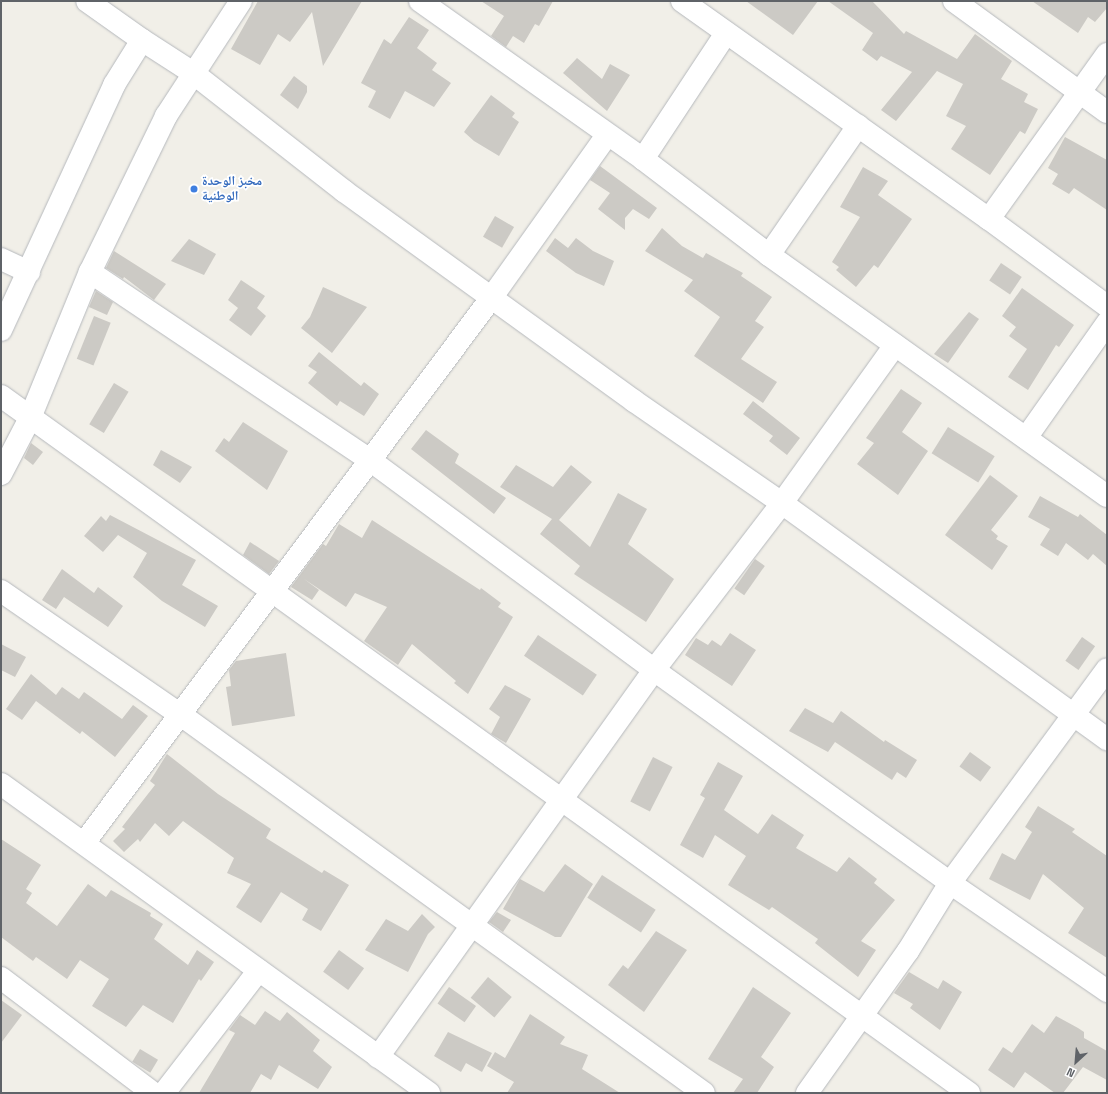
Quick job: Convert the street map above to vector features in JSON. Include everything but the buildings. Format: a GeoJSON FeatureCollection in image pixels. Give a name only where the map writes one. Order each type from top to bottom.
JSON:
{"type":"FeatureCollection","features":[{"type":"Feature","properties":{"kind":"street"},"geometry":{"type":"LineString","coordinates":[[87,1],[142,40],[193,73],[344,191],[634,401],[782,503],[1107,739]]}},
{"type":"Feature","properties":{"kind":"street"},"geometry":{"type":"LineString","coordinates":[[1,474],[30,418],[90,272],[166,116],[241,1]]}},
{"type":"Feature","properties":{"kind":"street"},"geometry":{"type":"LineString","coordinates":[[420,1],[607,135],[643,159],[769,255],[1107,496]]}},
{"type":"Feature","properties":{"kind":"street"},"geometry":{"type":"LineString","coordinates":[[954,1],[1107,112]]}},
{"type":"Feature","properties":{"kind":"street"},"geometry":{"type":"LineString","coordinates":[[694,4],[726,33],[989,219],[1107,306]]}},
{"type":"Feature","properties":{"kind":"street"},"geometry":{"type":"LineString","coordinates":[[643,159],[726,33]]}},
{"type":"Feature","properties":{"kind":"street"},"geometry":{"type":"LineString","coordinates":[[1,330],[114,85],[142,40]]}},
{"type":"Feature","properties":{"kind":"street"},"geometry":{"type":"LineString","coordinates":[[989,219],[1107,54]]}},
{"type":"Feature","properties":{"kind":"street"},"geometry":{"type":"LineString","coordinates":[[769,255],[858,126]]}},
{"type":"Feature","properties":{"kind":"street"},"geometry":{"type":"LineString","coordinates":[[84,843],[181,716],[492,298],[607,135]]}},
{"type":"Feature","properties":{"kind":"street"},"geometry":{"type":"LineString","coordinates":[[1,260],[29,272]]}},
{"type":"Feature","properties":{"kind":"street"},"geometry":{"type":"LineString","coordinates":[[90,272],[371,461],[654,670],[950,883],[1107,991]]}},
{"type":"Feature","properties":{"kind":"street"},"geometry":{"type":"LineString","coordinates":[[1026,438],[1107,323]]}},
{"type":"Feature","properties":{"kind":"street"},"geometry":{"type":"LineString","coordinates":[[378,1057],[654,670],[782,503],[895,345]]}},
{"type":"Feature","properties":{"kind":"street"},"geometry":{"type":"LineString","coordinates":[[1,396],[970,1093]]}},
{"type":"Feature","properties":{"kind":"street"},"geometry":{"type":"LineString","coordinates":[[1,592],[181,716],[704,1093]]}},
{"type":"Feature","properties":{"kind":"street"},"geometry":{"type":"LineString","coordinates":[[807,1093],[862,1015],[950,883],[1107,669]]}},
{"type":"Feature","properties":{"kind":"street"},"geometry":{"type":"LineString","coordinates":[[1,784],[429,1093]]}},
{"type":"Feature","properties":{"kind":"street"},"geometry":{"type":"LineString","coordinates":[[164,1093],[259,970]]}},
{"type":"Feature","properties":{"kind":"street"},"geometry":{"type":"LineString","coordinates":[[1,978],[154,1093]]}},
{"type":"Feature","properties":{"kind":"place","name":"مخبز الوحدة الوطنية"},"geometry":{"type":"Point","coordinates":[194,189]}}]}
